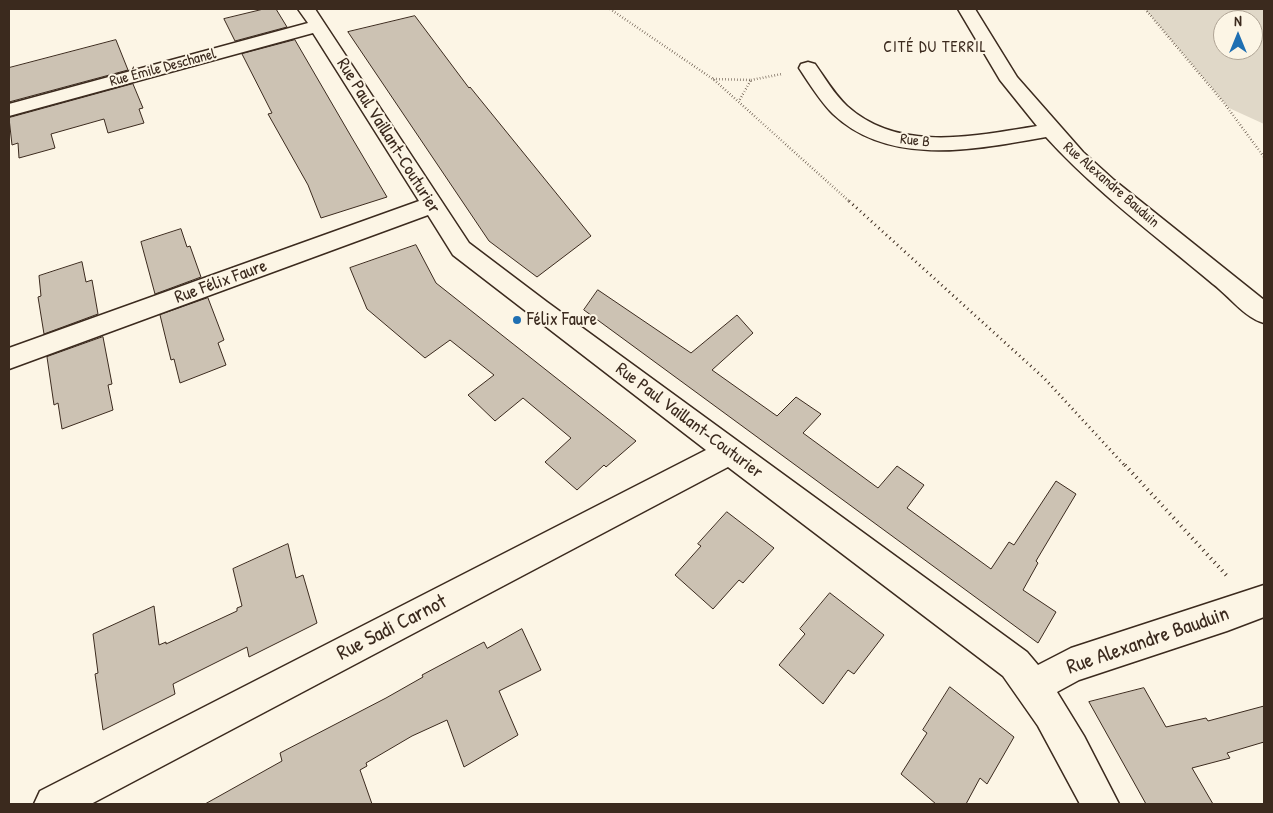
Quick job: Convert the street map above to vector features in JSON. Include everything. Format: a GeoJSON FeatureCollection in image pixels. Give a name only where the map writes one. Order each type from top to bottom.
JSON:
{"type":"FeatureCollection","features":[{"type":"Feature","properties":{"kind":"street","name":"Rue Alexandre Bauduin"},"geometry":{"type":"LineString","coordinates":[[967,9],[1006,75],[1050,130],[1106,185],[1224,279],[1264,314]]}},
{"type":"Feature","properties":{"kind":"street","name":"Rue Émile Deschanel"},"geometry":{"type":"LineString","coordinates":[[9,110],[313,17]]}},
{"type":"Feature","properties":{"kind":"street","name":"Rue Paul Vaillant-Couturier"},"geometry":{"type":"LineString","coordinates":[[313,17],[455,241],[471,258],[1015,664],[1034,686],[1060,728],[1100,804]]}},
{"type":"Feature","properties":{"kind":"street","name":"Rue B"},"geometry":{"type":"LineString","coordinates":[[808,68],[841,111],[882,136],[920,143],[957,144],[1050,130]]}},
{"type":"Feature","properties":{"kind":"street","name":"Rue Félix Faure"},"geometry":{"type":"LineString","coordinates":[[9,359],[432,205]]}},
{"type":"Feature","properties":{"kind":"street","name":"Rue Sadi Carnot"},"geometry":{"type":"LineString","coordinates":[[53,804],[730,452]]}},
{"type":"Feature","properties":{"kind":"street","name":"Rue Alexandre Bauduin"},"geometry":{"type":"LineString","coordinates":[[1034,686],[1071,665],[1259,603]]}},
{"type":"Feature","properties":{"kind":"path"},"geometry":{"type":"LineString","coordinates":[[610,9],[713,79],[739,101],[1044,378],[1259,603]]}},
{"type":"Feature","properties":{"kind":"path"},"geometry":{"type":"LineString","coordinates":[[1145,9],[1224,103],[1264,157]]}},
{"type":"Feature","properties":{"kind":"path"},"geometry":{"type":"LineString","coordinates":[[713,79],[751,80],[808,68]]}},
{"type":"Feature","properties":{"kind":"path"},"geometry":{"type":"LineString","coordinates":[[739,101],[751,80]]}},
{"type":"Feature","properties":{"kind":"shaded area"},"geometry":{"type":"Polygon","coordinates":[[[1145,9],[1264,9],[1264,124],[1229,108],[1145,9]]]}},
{"type":"Feature","properties":{"kind":"building"},"geometry":{"type":"Polygon","coordinates":[[[264,9],[276,9],[287,27],[235,41],[224,19],[264,9]]]}},
{"type":"Feature","properties":{"kind":"building"},"geometry":{"type":"Polygon","coordinates":[[[415,16],[469,88],[591,236],[537,277],[489,241],[348,32],[415,16]]]}},
{"type":"Feature","properties":{"kind":"building"},"geometry":{"type":"Polygon","coordinates":[[[116,40],[128,70],[9,102],[9,68],[116,40]]]}},
{"type":"Feature","properties":{"kind":"building"},"geometry":{"type":"Polygon","coordinates":[[[295,40],[387,197],[321,218],[308,185],[268,114],[272,113],[242,54],[295,40]]]}},
{"type":"Feature","properties":{"kind":"building"},"geometry":{"type":"Polygon","coordinates":[[[133,84],[143,108],[139,109],[144,123],[108,133],[104,119],[51,134],[55,148],[19,158],[18,143],[12,145],[9,118],[133,84]]]}},
{"type":"Feature","properties":{"kind":"building"},"geometry":{"type":"Polygon","coordinates":[[[181,229],[187,247],[190,246],[201,277],[155,294],[141,242],[181,229]]]}},
{"type":"Feature","properties":{"kind":"building"},"geometry":{"type":"Polygon","coordinates":[[[416,245],[436,283],[636,441],[606,467],[604,465],[577,490],[545,462],[571,438],[523,398],[495,421],[468,395],[494,375],[450,340],[425,358],[367,309],[350,268],[416,245]]]}},
{"type":"Feature","properties":{"kind":"building"},"geometry":{"type":"Polygon","coordinates":[[[82,262],[86,282],[92,280],[98,314],[44,334],[38,297],[41,296],[39,276],[82,262]]]}},
{"type":"Feature","properties":{"kind":"building"},"geometry":{"type":"Polygon","coordinates":[[[598,290],[691,353],[737,315],[753,333],[712,370],[777,416],[796,397],[821,414],[803,433],[878,488],[897,466],[924,485],[907,508],[991,569],[1009,542],[1014,545],[1056,481],[1076,494],[1036,561],[1038,563],[1023,590],[1056,612],[1038,643],[584,310],[598,290]]]}},
{"type":"Feature","properties":{"kind":"building"},"geometry":{"type":"Polygon","coordinates":[[[208,298],[224,340],[218,343],[226,365],[180,383],[174,359],[171,360],[160,315],[208,298]]]}},
{"type":"Feature","properties":{"kind":"building"},"geometry":{"type":"Polygon","coordinates":[[[103,337],[112,384],[108,385],[113,410],[62,429],[58,403],[54,405],[47,357],[103,337]]]}},
{"type":"Feature","properties":{"kind":"building"},"geometry":{"type":"Polygon","coordinates":[[[727,512],[774,548],[743,583],[739,580],[713,609],[675,575],[701,546],[698,544],[727,512]]]}},
{"type":"Feature","properties":{"kind":"building"},"geometry":{"type":"Polygon","coordinates":[[[288,544],[296,578],[303,575],[317,623],[249,657],[247,647],[173,684],[175,694],[103,730],[95,674],[98,673],[93,634],[154,606],[159,645],[166,642],[166,644],[237,611],[237,608],[242,606],[233,569],[288,544]]]}},
{"type":"Feature","properties":{"kind":"building"},"geometry":{"type":"Polygon","coordinates":[[[830,593],[884,635],[854,674],[848,670],[823,704],[779,665],[805,634],[800,629],[830,593]]]}},
{"type":"Feature","properties":{"kind":"building"},"geometry":{"type":"Polygon","coordinates":[[[522,629],[541,670],[499,691],[518,735],[464,767],[447,720],[412,736],[366,763],[367,766],[360,770],[372,804],[205,804],[282,761],[280,753],[386,698],[423,677],[422,675],[484,642],[487,648],[522,629]]]}},
{"type":"Feature","properties":{"kind":"building"},"geometry":{"type":"Polygon","coordinates":[[[950,687],[1014,737],[987,784],[980,778],[966,804],[936,804],[901,774],[927,733],[923,730],[950,687]]]}},
{"type":"Feature","properties":{"kind":"building"},"geometry":{"type":"Polygon","coordinates":[[[1144,688],[1166,727],[1206,718],[1208,721],[1264,706],[1264,742],[1227,753],[1230,758],[1192,768],[1213,804],[1146,804],[1089,702],[1144,688]]]}},
{"type":"Feature","properties":{"kind":"place","name":"Félix Faure"},"geometry":{"type":"Point","coordinates":[517,320]}},
{"type":"Feature","properties":{"kind":"district","name":"CITÉ DU TERRIL"},"geometry":{"type":"Point","coordinates":[935,48]}}]}
